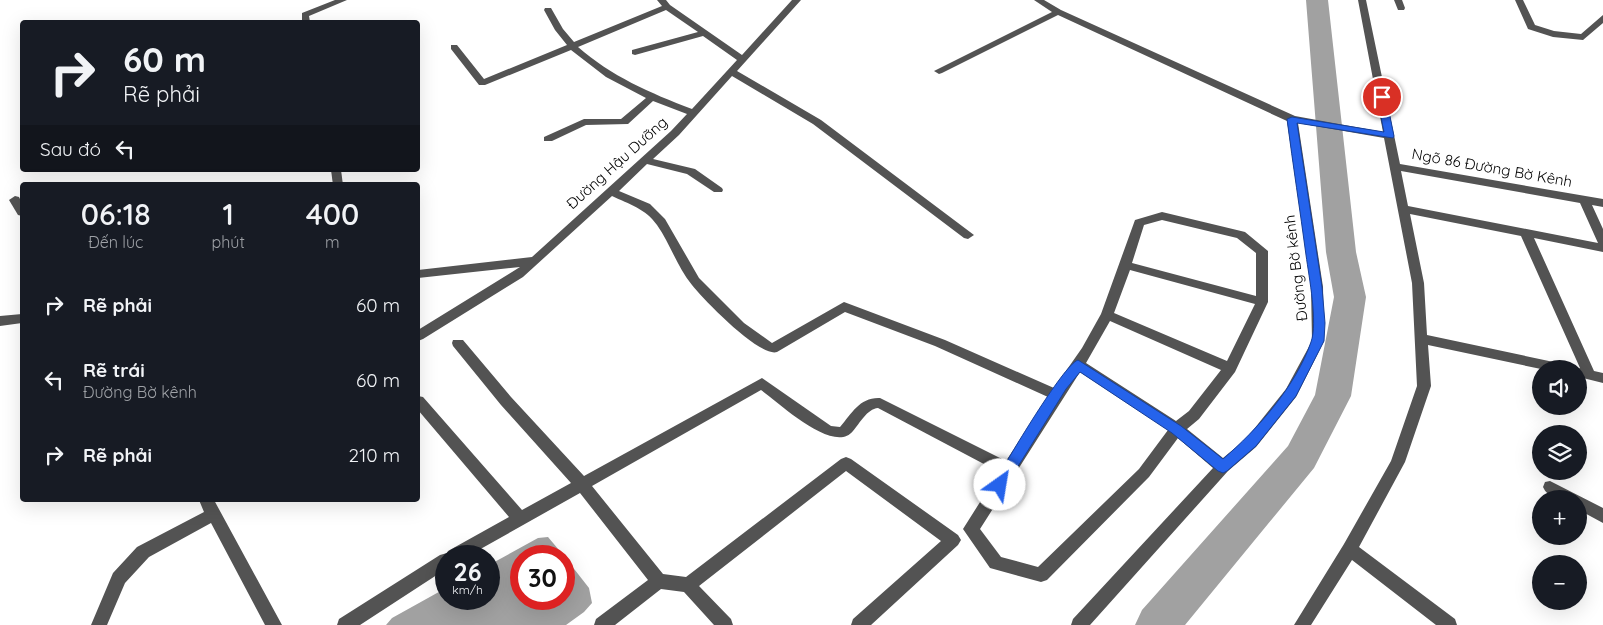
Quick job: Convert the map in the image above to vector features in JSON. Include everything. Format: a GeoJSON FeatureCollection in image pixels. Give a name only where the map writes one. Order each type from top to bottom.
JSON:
{"type":"FeatureCollection","features":[{"type":"Feature","properties":{"kind":"street"},"geometry":{"type":"LineString","coordinates":[[306,20],[305,15],[343,0]]}},
{"type":"Feature","properties":{"kind":"street","name":"Đường Hậu Dưỡng"},"geometry":{"type":"LineString","coordinates":[[420,335],[519,274],[536,261],[610,191],[646,161],[694,113],[797,0]]}},
{"type":"Feature","properties":{"kind":"street"},"geometry":{"type":"LineString","coordinates":[[1038,0],[1058,12],[1292,119],[1389,136]]}},
{"type":"Feature","properties":{"kind":"street"},"geometry":{"type":"LineString","coordinates":[[1302,625],[1350,548],[1398,462],[1424,386],[1418,283],[1362,0]]}},
{"type":"Feature","properties":{"kind":"street"},"geometry":{"type":"LineString","coordinates":[[1519,0],[1531,27],[1553,34],[1583,37],[1603,18]]}},
{"type":"Feature","properties":{"kind":"street"},"geometry":{"type":"LineString","coordinates":[[454,48],[466,60],[482,83],[572,46],[664,4],[743,60]]}},
{"type":"Feature","properties":{"kind":"street"},"geometry":{"type":"LineString","coordinates":[[548,10],[555,27],[572,46],[604,73],[652,97],[694,113]]}},
{"type":"Feature","properties":{"kind":"street"},"geometry":{"type":"LineString","coordinates":[[939,71],[1058,12]]}},
{"type":"Feature","properties":{"kind":"street"},"geometry":{"type":"LineString","coordinates":[[635,52],[705,33]]}},
{"type":"Feature","properties":{"kind":"street"},"geometry":{"type":"LineString","coordinates":[[732,72],[817,122],[968,236]]}},
{"type":"Feature","properties":{"kind":"street"},"geometry":{"type":"LineString","coordinates":[[548,139],[584,122],[624,122],[652,97]]}},
{"type":"Feature","properties":{"kind":"street","name":"Đường Bờ kênh"},"geometry":{"type":"LineString","coordinates":[[1079,625],[1223,467],[1251,443],[1292,393],[1318,341],[1319,323],[1316,287],[1292,119]]}},
{"type":"Feature","properties":{"kind":"street"},"geometry":{"type":"LineString","coordinates":[[646,161],[691,171],[718,190]]}},
{"type":"Feature","properties":{"kind":"street","name":"Ngõ 86 Đường Bờ Kênh"},"geometry":{"type":"LineString","coordinates":[[1396,167],[1603,203]]}},
{"type":"Feature","properties":{"kind":"street"},"geometry":{"type":"LineString","coordinates":[[610,191],[646,207],[661,222],[695,281],[740,326],[772,349],[844,307],[940,343],[1056,395]]}},
{"type":"Feature","properties":{"kind":"street"},"geometry":{"type":"LineString","coordinates":[[1584,199],[1603,242]]}},
{"type":"Feature","properties":{"kind":"street"},"geometry":{"type":"LineString","coordinates":[[15,200],[20,209]]}},
{"type":"Feature","properties":{"kind":"street"},"geometry":{"type":"LineString","coordinates":[[1404,209],[1603,248]]}},
{"type":"Feature","properties":{"kind":"street"},"geometry":{"type":"LineString","coordinates":[[1162,216],[1241,234],[1262,251],[1262,302],[1230,368],[1194,415],[1177,430],[1144,473],[1040,575],[996,563],[972,530],[1056,395],[1078,364],[1107,314],[1126,265],[1139,223],[1162,216]]}},
{"type":"Feature","properties":{"kind":"street"},"geometry":{"type":"LineString","coordinates":[[1526,234],[1579,360]]}},
{"type":"Feature","properties":{"kind":"street"},"geometry":{"type":"LineString","coordinates":[[420,274],[536,261]]}},
{"type":"Feature","properties":{"kind":"street"},"geometry":{"type":"LineString","coordinates":[[1126,265],[1262,302]]}},
{"type":"Feature","properties":{"kind":"street"},"geometry":{"type":"LineString","coordinates":[[1107,314],[1230,368]]}},
{"type":"Feature","properties":{"kind":"street"},"geometry":{"type":"LineString","coordinates":[[0,322],[20,319]]}},
{"type":"Feature","properties":{"kind":"street"},"geometry":{"type":"LineString","coordinates":[[1422,339],[1532,362]]}},
{"type":"Feature","properties":{"kind":"street"},"geometry":{"type":"LineString","coordinates":[[458,343],[506,401],[582,484],[660,581]]}},
{"type":"Feature","properties":{"kind":"street"},"geometry":{"type":"LineString","coordinates":[[1078,364],[1177,430],[1223,467]]}},
{"type":"Feature","properties":{"kind":"street"},"geometry":{"type":"LineString","coordinates":[[1587,374],[1603,378]]}},
{"type":"Feature","properties":{"kind":"street"},"geometry":{"type":"LineString","coordinates":[[474,545],[762,383],[826,430],[835,433],[844,432],[867,405],[874,402],[880,403],[1009,470]]}},
{"type":"Feature","properties":{"kind":"street"},"geometry":{"type":"LineString","coordinates":[[420,403],[520,519]]}},
{"type":"Feature","properties":{"kind":"street"},"geometry":{"type":"LineString","coordinates":[[688,584],[846,462],[953,540],[859,625]]}},
{"type":"Feature","properties":{"kind":"street"},"geometry":{"type":"LineString","coordinates":[[1550,487],[1556,490]]}},
{"type":"Feature","properties":{"kind":"street"},"geometry":{"type":"LineString","coordinates":[[207,502],[274,625]]}},
{"type":"Feature","properties":{"kind":"street"},"geometry":{"type":"LineString","coordinates":[[1587,507],[1603,516]]}},
{"type":"Feature","properties":{"kind":"street"},"geometry":{"type":"LineString","coordinates":[[99,625],[119,578],[144,552],[214,514]]}},
{"type":"Feature","properties":{"kind":"street"},"geometry":{"type":"LineString","coordinates":[[1350,548],[1449,625]]}},
{"type":"Feature","properties":{"kind":"street"},"geometry":{"type":"LineString","coordinates":[[345,625],[435,567]]}},
{"type":"Feature","properties":{"kind":"street"},"geometry":{"type":"LineString","coordinates":[[602,625],[660,581],[688,584],[725,625]]}},
{"type":"Feature","properties":{"kind":"shaded area"},"geometry":{"type":"Polygon","coordinates":[[[548,537],[555,545],[525,545],[538,538],[548,537]]]}},
{"type":"Feature","properties":{"kind":"shaded area"},"geometry":{"type":"Polygon","coordinates":[[[510,553],[510,610],[575,610],[575,570],[589,588],[592,603],[584,612],[566,625],[386,625],[392,618],[435,594],[435,610],[500,610],[500,559],[510,553]]]}},
{"type":"Feature","properties":{"kind":"waterway"},"geometry":{"type":"LineString","coordinates":[[1157,625],[1301,457],[1333,396],[1350,297],[1341,252],[1317,0]]}},
{"type":"Feature","properties":{"kind":"route"},"geometry":{"type":"LineString","coordinates":[[1000,485],[1062,386],[1078,364],[1177,430],[1223,467],[1251,443],[1292,393],[1318,341],[1319,323],[1316,287],[1292,119],[1389,136],[1382,97]]}}]}
